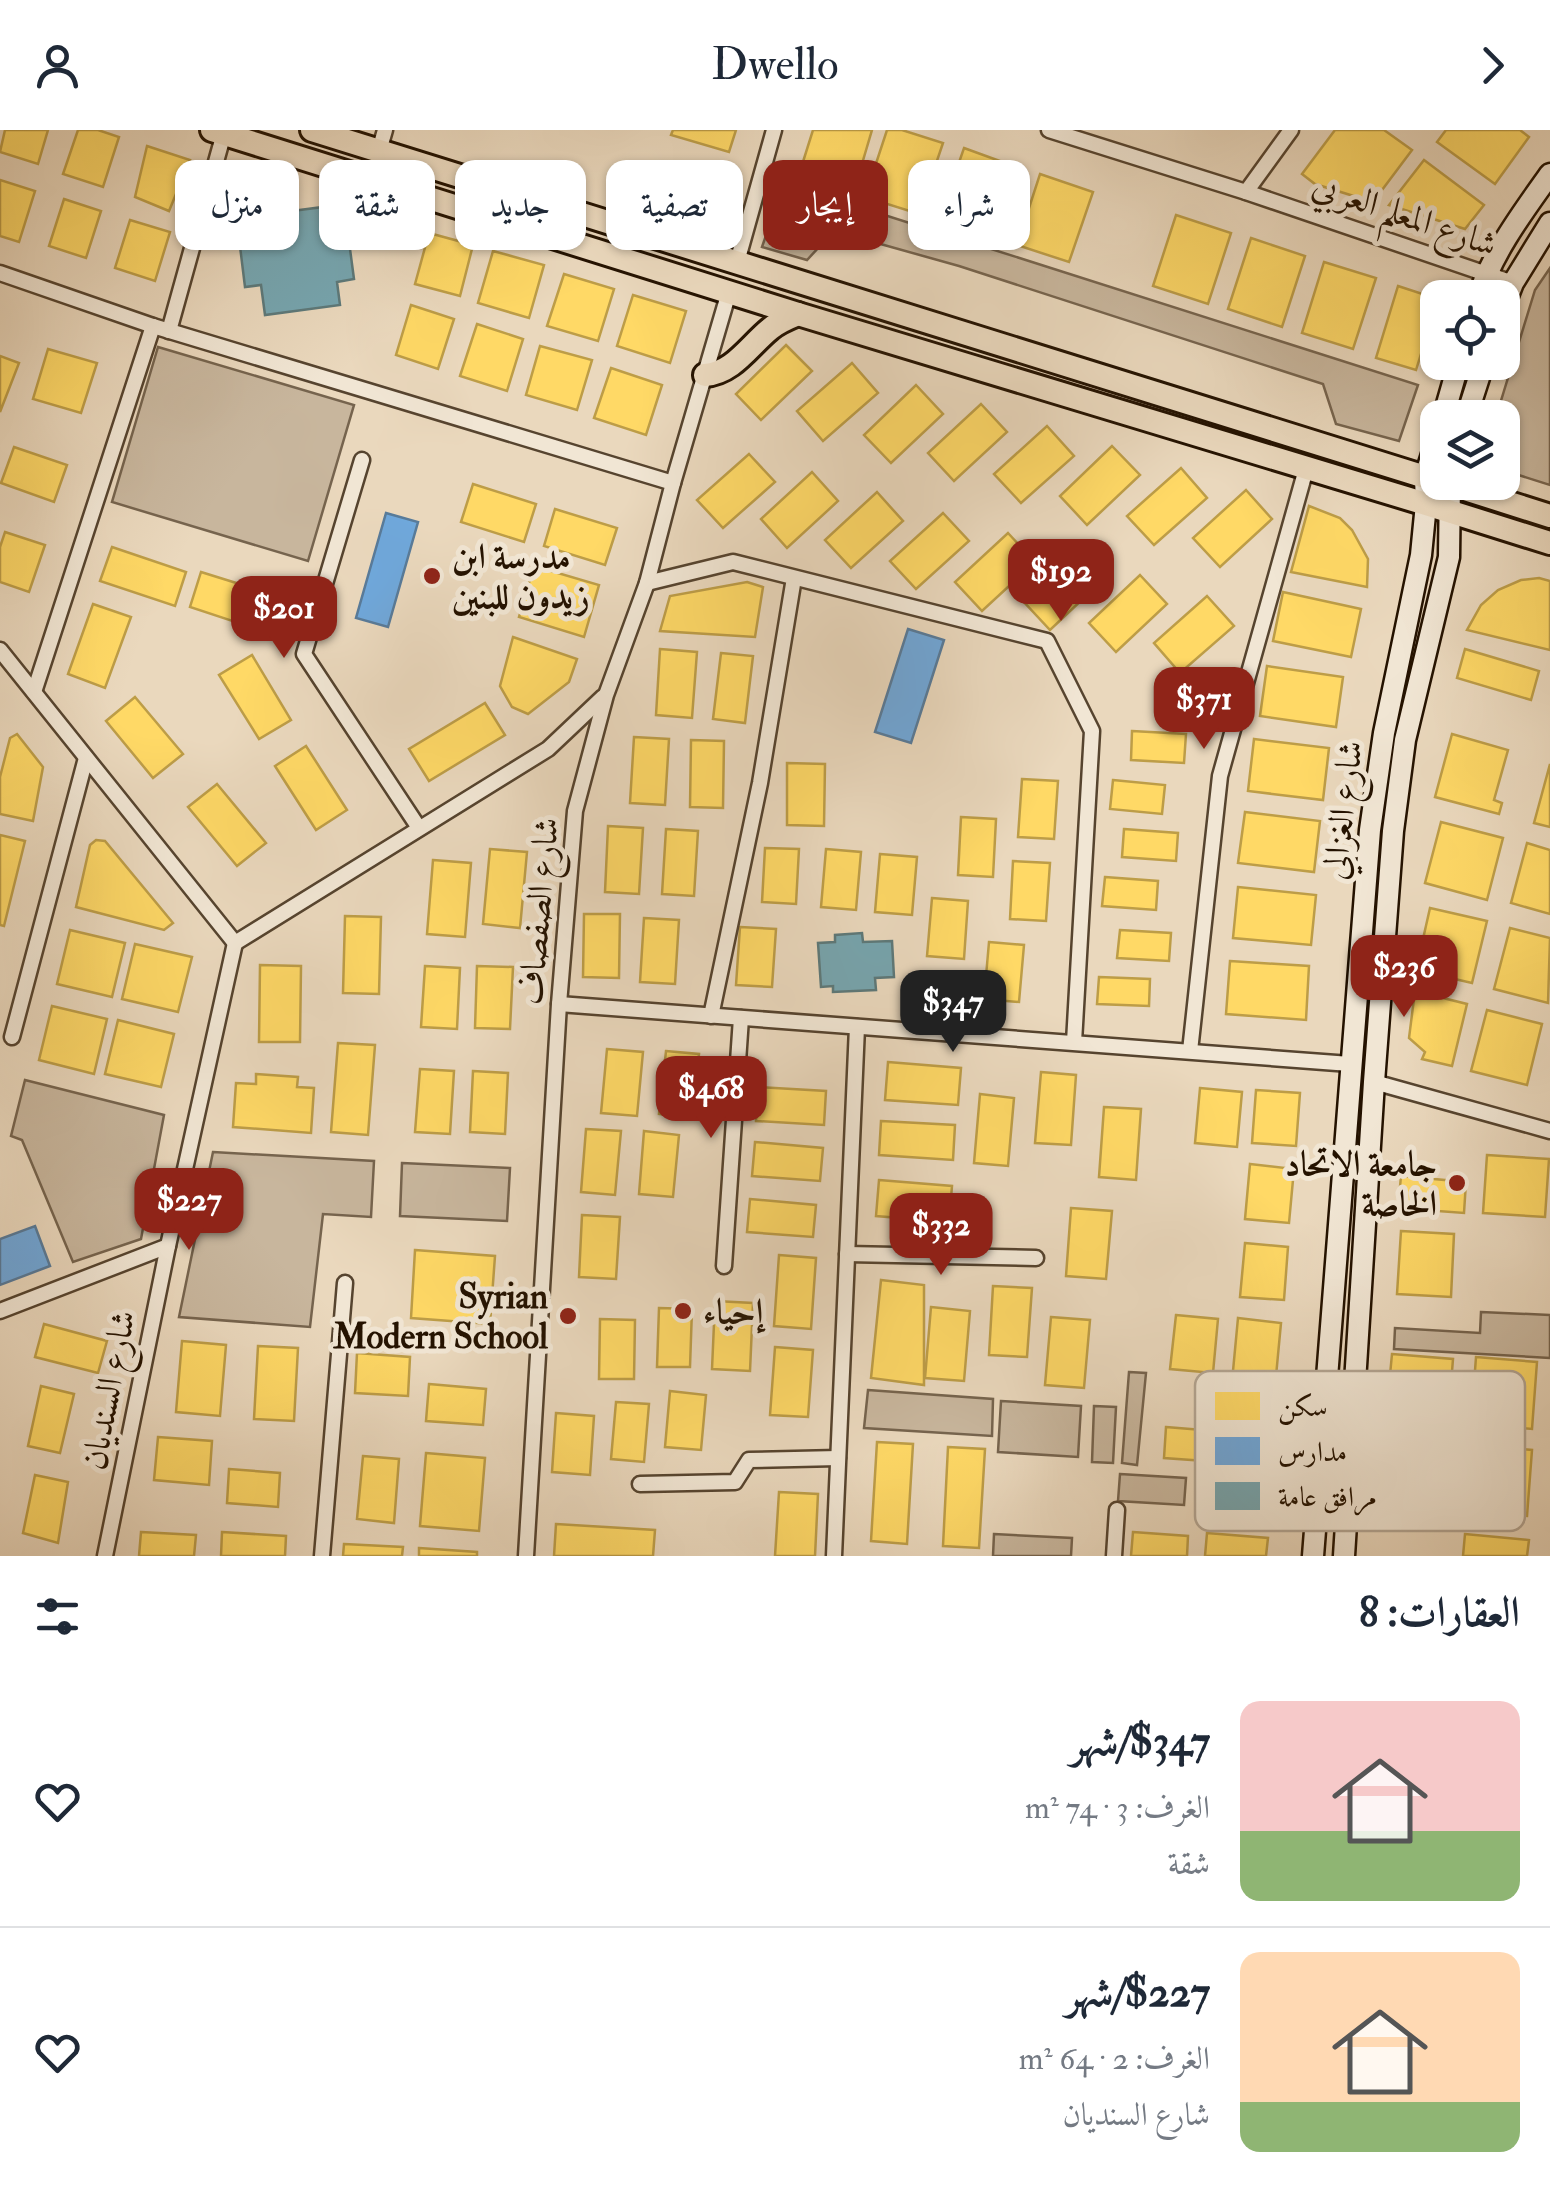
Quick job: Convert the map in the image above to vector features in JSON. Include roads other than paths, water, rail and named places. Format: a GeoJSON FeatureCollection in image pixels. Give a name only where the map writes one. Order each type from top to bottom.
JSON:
{"type":"FeatureCollection","features":[{"type":"Feature","properties":{"kind":"main road"},"geometry":{"type":"LineString","coordinates":[[312,130],[382,140],[738,262],[1420,475]]}},
{"type":"Feature","properties":{"kind":"main road"},"geometry":{"type":"LineString","coordinates":[[218,132],[1550,543]]}},
{"type":"Feature","properties":{"kind":"main road"},"geometry":{"type":"LineString","coordinates":[[1484,280],[1550,174]]}},
{"type":"Feature","properties":{"kind":"main road"},"geometry":{"type":"LineString","coordinates":[[1514,280],[1550,222]]}},
{"type":"Feature","properties":{"kind":"main road"},"geometry":{"type":"LineString","coordinates":[[705,374],[728,368],[767,331],[798,314]]}},
{"type":"Feature","properties":{"kind":"main road","name":"شارع الغزالي"},"geometry":{"type":"LineString","coordinates":[[1327,1371],[1370,830],[1384,733],[1429,500]]}},
{"type":"Feature","properties":{"kind":"main road","name":"شارع الغزالي"},"geometry":{"type":"LineString","coordinates":[[1356,1371],[1393,831],[1403,758],[1449,556],[1450,512],[1446,500]]}},
{"type":"Feature","properties":{"kind":"main road"},"geometry":{"type":"LineString","coordinates":[[1499,500],[1550,516]]}},
{"type":"Feature","properties":{"kind":"main road","name":"شارع الغزالي"},"geometry":{"type":"LineString","coordinates":[[1313,1556],[1315,1531]]}},
{"type":"Feature","properties":{"kind":"main road","name":"شارع الغزالي"},"geometry":{"type":"LineString","coordinates":[[1344,1556],[1346,1531]]}},
{"type":"Feature","properties":{"kind":"street"},"geometry":{"type":"LineString","coordinates":[[738,262],[774,130]]}},
{"type":"Feature","properties":{"kind":"street","name":"شارع المعلم العربي"},"geometry":{"type":"LineString","coordinates":[[1049,130],[1503,280]]}},
{"type":"Feature","properties":{"kind":"street"},"geometry":{"type":"LineString","coordinates":[[1246,192],[1290,130]]}},
{"type":"Feature","properties":{"kind":"street"},"geometry":{"type":"LineString","coordinates":[[169,331],[218,132]]}},
{"type":"Feature","properties":{"kind":"street"},"geometry":{"type":"LineString","coordinates":[[0,273],[169,331],[673,483]]}},
{"type":"Feature","properties":{"kind":"street","name":"شارع الصفصاف"},"geometry":{"type":"LineString","coordinates":[[526,1556],[558,1004],[575,811],[606,695],[647,583],[729,292]]}},
{"type":"Feature","properties":{"kind":"street"},"geometry":{"type":"LineString","coordinates":[[34,692],[153,326]]}},
{"type":"Feature","properties":{"kind":"street"},"geometry":{"type":"LineString","coordinates":[[362,460],[304,654],[419,828]]}},
{"type":"Feature","properties":{"kind":"street"},"geometry":{"type":"LineString","coordinates":[[1190,1051],[1220,776],[1306,469]]}},
{"type":"Feature","properties":{"kind":"street"},"geometry":{"type":"LineString","coordinates":[[647,583],[733,562],[1047,641],[1092,731],[1074,1042]]}},
{"type":"Feature","properties":{"kind":"street"},"geometry":{"type":"LineString","coordinates":[[711,1016],[760,783],[794,578]]}},
{"type":"Feature","properties":{"kind":"street"},"geometry":{"type":"LineString","coordinates":[[0,650],[235,943],[548,749],[606,695]]}},
{"type":"Feature","properties":{"kind":"street"},"geometry":{"type":"LineString","coordinates":[[12,1037],[86,758]]}},
{"type":"Feature","properties":{"kind":"street","name":"شارع السنديان"},"geometry":{"type":"LineString","coordinates":[[105,1556],[235,943]]}},
{"type":"Feature","properties":{"kind":"street"},"geometry":{"type":"LineString","coordinates":[[558,1004],[1350,1064]]}},
{"type":"Feature","properties":{"kind":"street"},"geometry":{"type":"LineString","coordinates":[[724,1266],[741,1018]]}},
{"type":"Feature","properties":{"kind":"street"},"geometry":{"type":"LineString","coordinates":[[834,1556],[856,1026]]}},
{"type":"Feature","properties":{"kind":"street"},"geometry":{"type":"LineString","coordinates":[[1374,1082],[1550,1131]]}},
{"type":"Feature","properties":{"kind":"street"},"geometry":{"type":"LineString","coordinates":[[0,1312],[168,1246]]}},
{"type":"Feature","properties":{"kind":"street"},"geometry":{"type":"LineString","coordinates":[[847,1254],[1036,1258]]}},
{"type":"Feature","properties":{"kind":"street"},"geometry":{"type":"LineString","coordinates":[[322,1556],[345,1283]]}},
{"type":"Feature","properties":{"kind":"street"},"geometry":{"type":"LineString","coordinates":[[640,1484],[734,1482],[748,1460],[838,1458]]}},
{"type":"Feature","properties":{"kind":"street"},"geometry":{"type":"LineString","coordinates":[[1114,1556],[1117,1510]]}},
{"type":"Feature","properties":{"kind":"place","name":"مدرسة ابن زيدون للبنين"},"geometry":{"type":"Point","coordinates":[432,576]}},
{"type":"Feature","properties":{"kind":"place","name":"جامعة الاتحاد الخاصة"},"geometry":{"type":"Point","coordinates":[1457,1183]}},
{"type":"Feature","properties":{"kind":"place","name":"إحياء"},"geometry":{"type":"Point","coordinates":[683,1311]}},
{"type":"Feature","properties":{"kind":"place","name":"Syrian Modern School"},"geometry":{"type":"Point","coordinates":[568,1316]}}]}
